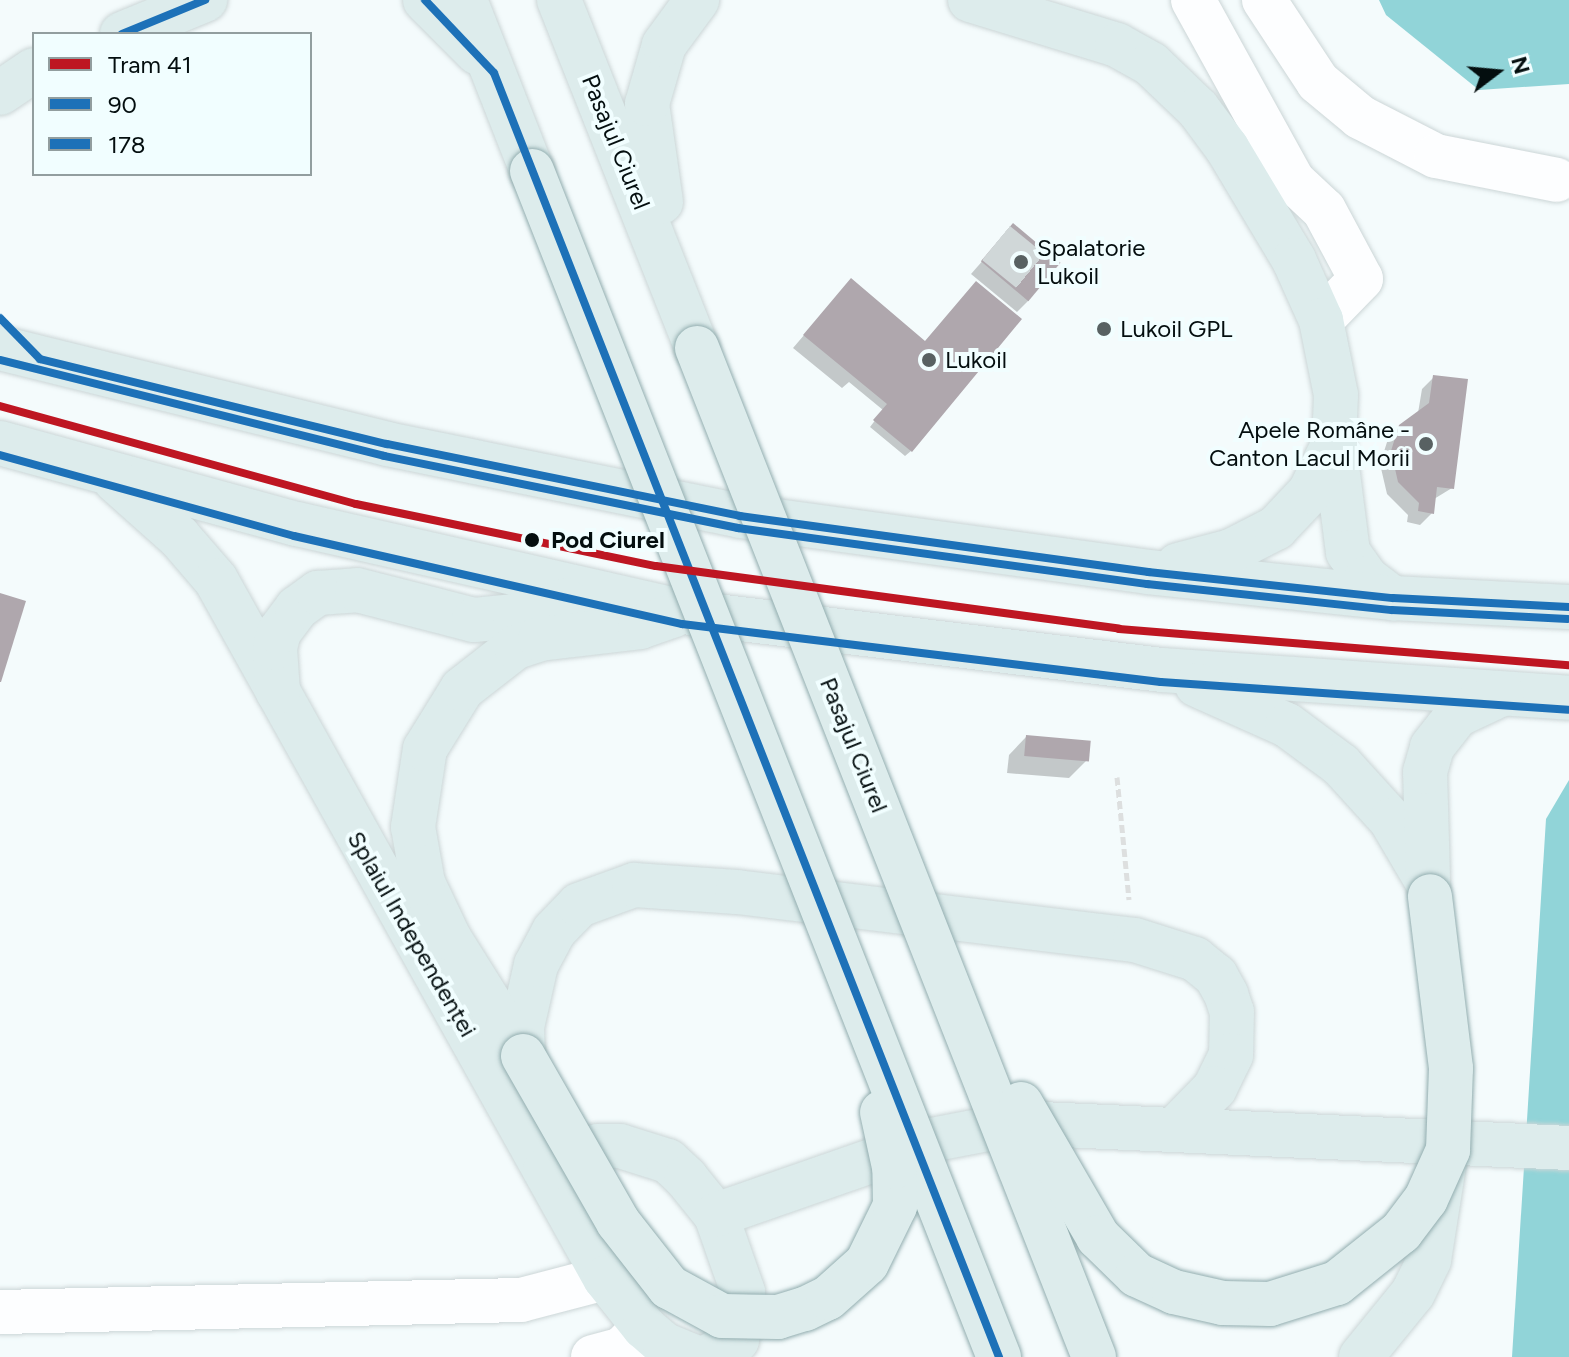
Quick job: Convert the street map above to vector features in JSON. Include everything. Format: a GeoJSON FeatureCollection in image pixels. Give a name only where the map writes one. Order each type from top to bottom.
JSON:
{"type":"FeatureCollection","features":[{"type":"Feature","properties":{"kind":"main road"},"geometry":{"type":"LineString","coordinates":[[127,32],[205,0]]}},
{"type":"Feature","properties":{"kind":"main road"},"geometry":{"type":"LineString","coordinates":[[425,0],[494,73]]}},
{"type":"Feature","properties":{"kind":"main road"},"geometry":{"type":"LineString","coordinates":[[465,0],[999,1357]]}},
{"type":"Feature","properties":{"kind":"main road","name":"Pasajul Ciurel"},"geometry":{"type":"LineString","coordinates":[[559,0],[1094,1357]]}},
{"type":"Feature","properties":{"kind":"main road"},"geometry":{"type":"LineString","coordinates":[[697,0],[664,45],[647,104],[660,198],[697,348]]}},
{"type":"Feature","properties":{"kind":"main road"},"geometry":{"type":"LineString","coordinates":[[970,0],[1117,45],[1177,85],[1227,148],[1262,203],[1321,320],[1336,395],[1334,443],[1348,552],[1366,578],[1393,598]]}},
{"type":"Feature","properties":{"kind":"main road"},"geometry":{"type":"LineString","coordinates":[[0,93],[32,71]]}},
{"type":"Feature","properties":{"kind":"main road"},"geometry":{"type":"LineString","coordinates":[[0,318],[20,353],[387,444],[740,516],[1148,572],[1393,598],[1569,607]]}},
{"type":"Feature","properties":{"kind":"main road"},"geometry":{"type":"LineString","coordinates":[[0,443],[107,474],[588,594],[683,612],[1162,670],[1569,698]]}},
{"type":"Feature","properties":{"kind":"main road"},"geometry":{"type":"LineString","coordinates":[[1148,572],[1231,551],[1276,528],[1310,492],[1334,443]]}},
{"type":"Feature","properties":{"kind":"main road","name":"Splaiul Independenței"},"geometry":{"type":"LineString","coordinates":[[107,474],[208,569],[605,1278],[644,1327],[665,1345],[713,1356],[737,1340],[742,1325],[743,1292],[716,1215],[686,1178],[641,1149],[598,1146],[545,1170]]}},
{"type":"Feature","properties":{"kind":"main road","name":"Splaiul Independenței"},"geometry":{"type":"LineString","coordinates":[[279,698],[275,667],[279,632],[297,608],[318,593],[357,590],[493,620],[588,594]]}},
{"type":"Feature","properties":{"kind":"main road"},"geometry":{"type":"LineString","coordinates":[[683,612],[640,627],[540,639],[516,647],[462,689],[425,749],[413,827],[423,883],[449,938],[523,1056],[618,1222],[669,1287],[722,1316],[778,1317],[828,1298],[850,1280],[883,1238],[895,1206],[894,1167],[855,988]]}},
{"type":"Feature","properties":{"kind":"main road"},"geometry":{"type":"LineString","coordinates":[[1162,670],[1250,707],[1314,743],[1391,820],[1429,889]]}},
{"type":"Feature","properties":{"kind":"main road"},"geometry":{"type":"LineString","coordinates":[[1361,1357],[1413,1293],[1429,1260],[1454,1105],[1429,889],[1425,772],[1432,747],[1457,715],[1502,694]]}},
{"type":"Feature","properties":{"kind":"main road"},"geometry":{"type":"LineString","coordinates":[[523,1056],[526,1001],[554,931],[579,905],[634,885],[737,892],[1135,940],[1195,959],[1216,976],[1232,1012],[1231,1055],[1224,1075],[1176,1128]]}},
{"type":"Feature","properties":{"kind":"main road"},"geometry":{"type":"LineString","coordinates":[[962,1016],[1001,1067],[1098,1237],[1137,1275],[1174,1292],[1223,1303],[1270,1304],[1307,1296],[1337,1283],[1401,1232],[1444,1165]]}},
{"type":"Feature","properties":{"kind":"main road"},"geometry":{"type":"LineString","coordinates":[[716,1215],[931,1140],[990,1125],[1176,1128],[1569,1148]]}},
{"type":"Feature","properties":{"kind":"lane"},"geometry":{"type":"LineString","coordinates":[[1193,0],[1293,181],[1324,210],[1361,279],[1321,320]]}},
{"type":"Feature","properties":{"kind":"lane"},"geometry":{"type":"LineString","coordinates":[[1264,0],[1318,82],[1360,117],[1436,156],[1557,180]]}},
{"type":"Feature","properties":{"kind":"lane"},"geometry":{"type":"LineString","coordinates":[[1177,85],[1214,42]]}},
{"type":"Feature","properties":{"kind":"lane"},"geometry":{"type":"LineString","coordinates":[[0,1312],[521,1300],[605,1278]]}},
{"type":"Feature","properties":{"kind":"lane"},"geometry":{"type":"LineString","coordinates":[[593,1357],[622,1349],[644,1327]]}},
{"type":"Feature","properties":{"kind":"path"},"geometry":{"type":"LineString","coordinates":[[1117,777],[1115,798],[1135,940]]}},
{"type":"Feature","properties":{"kind":"water"},"geometry":{"type":"Polygon","coordinates":[[[1379,0],[1569,0],[1569,84],[1479,90],[1386,15],[1379,0]]]}},
{"type":"Feature","properties":{"kind":"water"},"geometry":{"type":"Polygon","coordinates":[[[1569,780],[1569,1357],[1512,1357],[1546,819],[1569,780]]]}},
{"type":"Feature","properties":{"kind":"building","name":"Spalatorie Lukoil"},"geometry":{"type":"Polygon","coordinates":[[[1013,223],[1060,263],[1028,301],[981,261],[1013,223]]]}},
{"type":"Feature","properties":{"kind":"building","name":"Lukoil"},"geometry":{"type":"Polygon","coordinates":[[[851,278],[925,341],[976,281],[1022,319],[912,452],[873,420],[887,404],[803,335],[851,278]]]}},
{"type":"Feature","properties":{"kind":"building","name":"Apele Române - Canton Lacul Morii"},"geometry":{"type":"Polygon","coordinates":[[[1433,375],[1468,379],[1454,489],[1437,487],[1434,514],[1418,511],[1419,503],[1398,482],[1391,451],[1399,425],[1429,403],[1433,375]]]}},
{"type":"Feature","properties":{"kind":"building"},"geometry":{"type":"Polygon","coordinates":[[[0,593],[26,601],[1,682],[0,682],[0,593]]]}},
{"type":"Feature","properties":{"kind":"building"},"geometry":{"type":"Polygon","coordinates":[[[1026,735],[1091,741],[1089,762],[1024,756],[1026,735]]]}},
{"type":"Feature","properties":{"kind":"tunnel"},"geometry":{"type":"LineString","coordinates":[[996,243],[1045,283]]}},
{"type":"Feature","properties":{"kind":"tram line","name":"41"},"geometry":{"type":"LineString","coordinates":[[0,406],[356,504],[656,566],[1119,629],[1569,665]]}},
{"type":"Feature","properties":{"kind":"transit line","name":"90"},"geometry":{"type":"LineString","coordinates":[[127,32],[205,0]]}},
{"type":"Feature","properties":{"kind":"transit line","name":"90"},"geometry":{"type":"LineString","coordinates":[[425,0],[494,73],[999,1357]]}},
{"type":"Feature","properties":{"kind":"transit line","name":"90"},"geometry":{"type":"LineString","coordinates":[[0,318],[40,359],[387,444],[740,516],[1148,572],[1393,598],[1569,607]]}},
{"type":"Feature","properties":{"kind":"transit line","name":"178"},"geometry":{"type":"LineString","coordinates":[[0,360],[384,456],[738,528],[1147,584],[1392,610],[1568,619]]}},
{"type":"Feature","properties":{"kind":"transit line","name":"178"},"geometry":{"type":"LineString","coordinates":[[0,455],[294,536],[682,624],[1161,682],[1568,710]]}},
{"type":"Feature","properties":{"kind":"place","name":"Spalatorie Lukoil"},"geometry":{"type":"Point","coordinates":[1021,262]}},
{"type":"Feature","properties":{"kind":"place","name":"Lukoil GPL"},"geometry":{"type":"Point","coordinates":[1104,329]}},
{"type":"Feature","properties":{"kind":"place","name":"Lukoil"},"geometry":{"type":"Point","coordinates":[929,360]}},
{"type":"Feature","properties":{"kind":"place","name":"Apele Române - Canton Lacul Morii"},"geometry":{"type":"Point","coordinates":[1426,444]}},
{"type":"Feature","properties":{"kind":"place","name":"Pod Ciurel"},"geometry":{"type":"Point","coordinates":[532,540]}}]}
